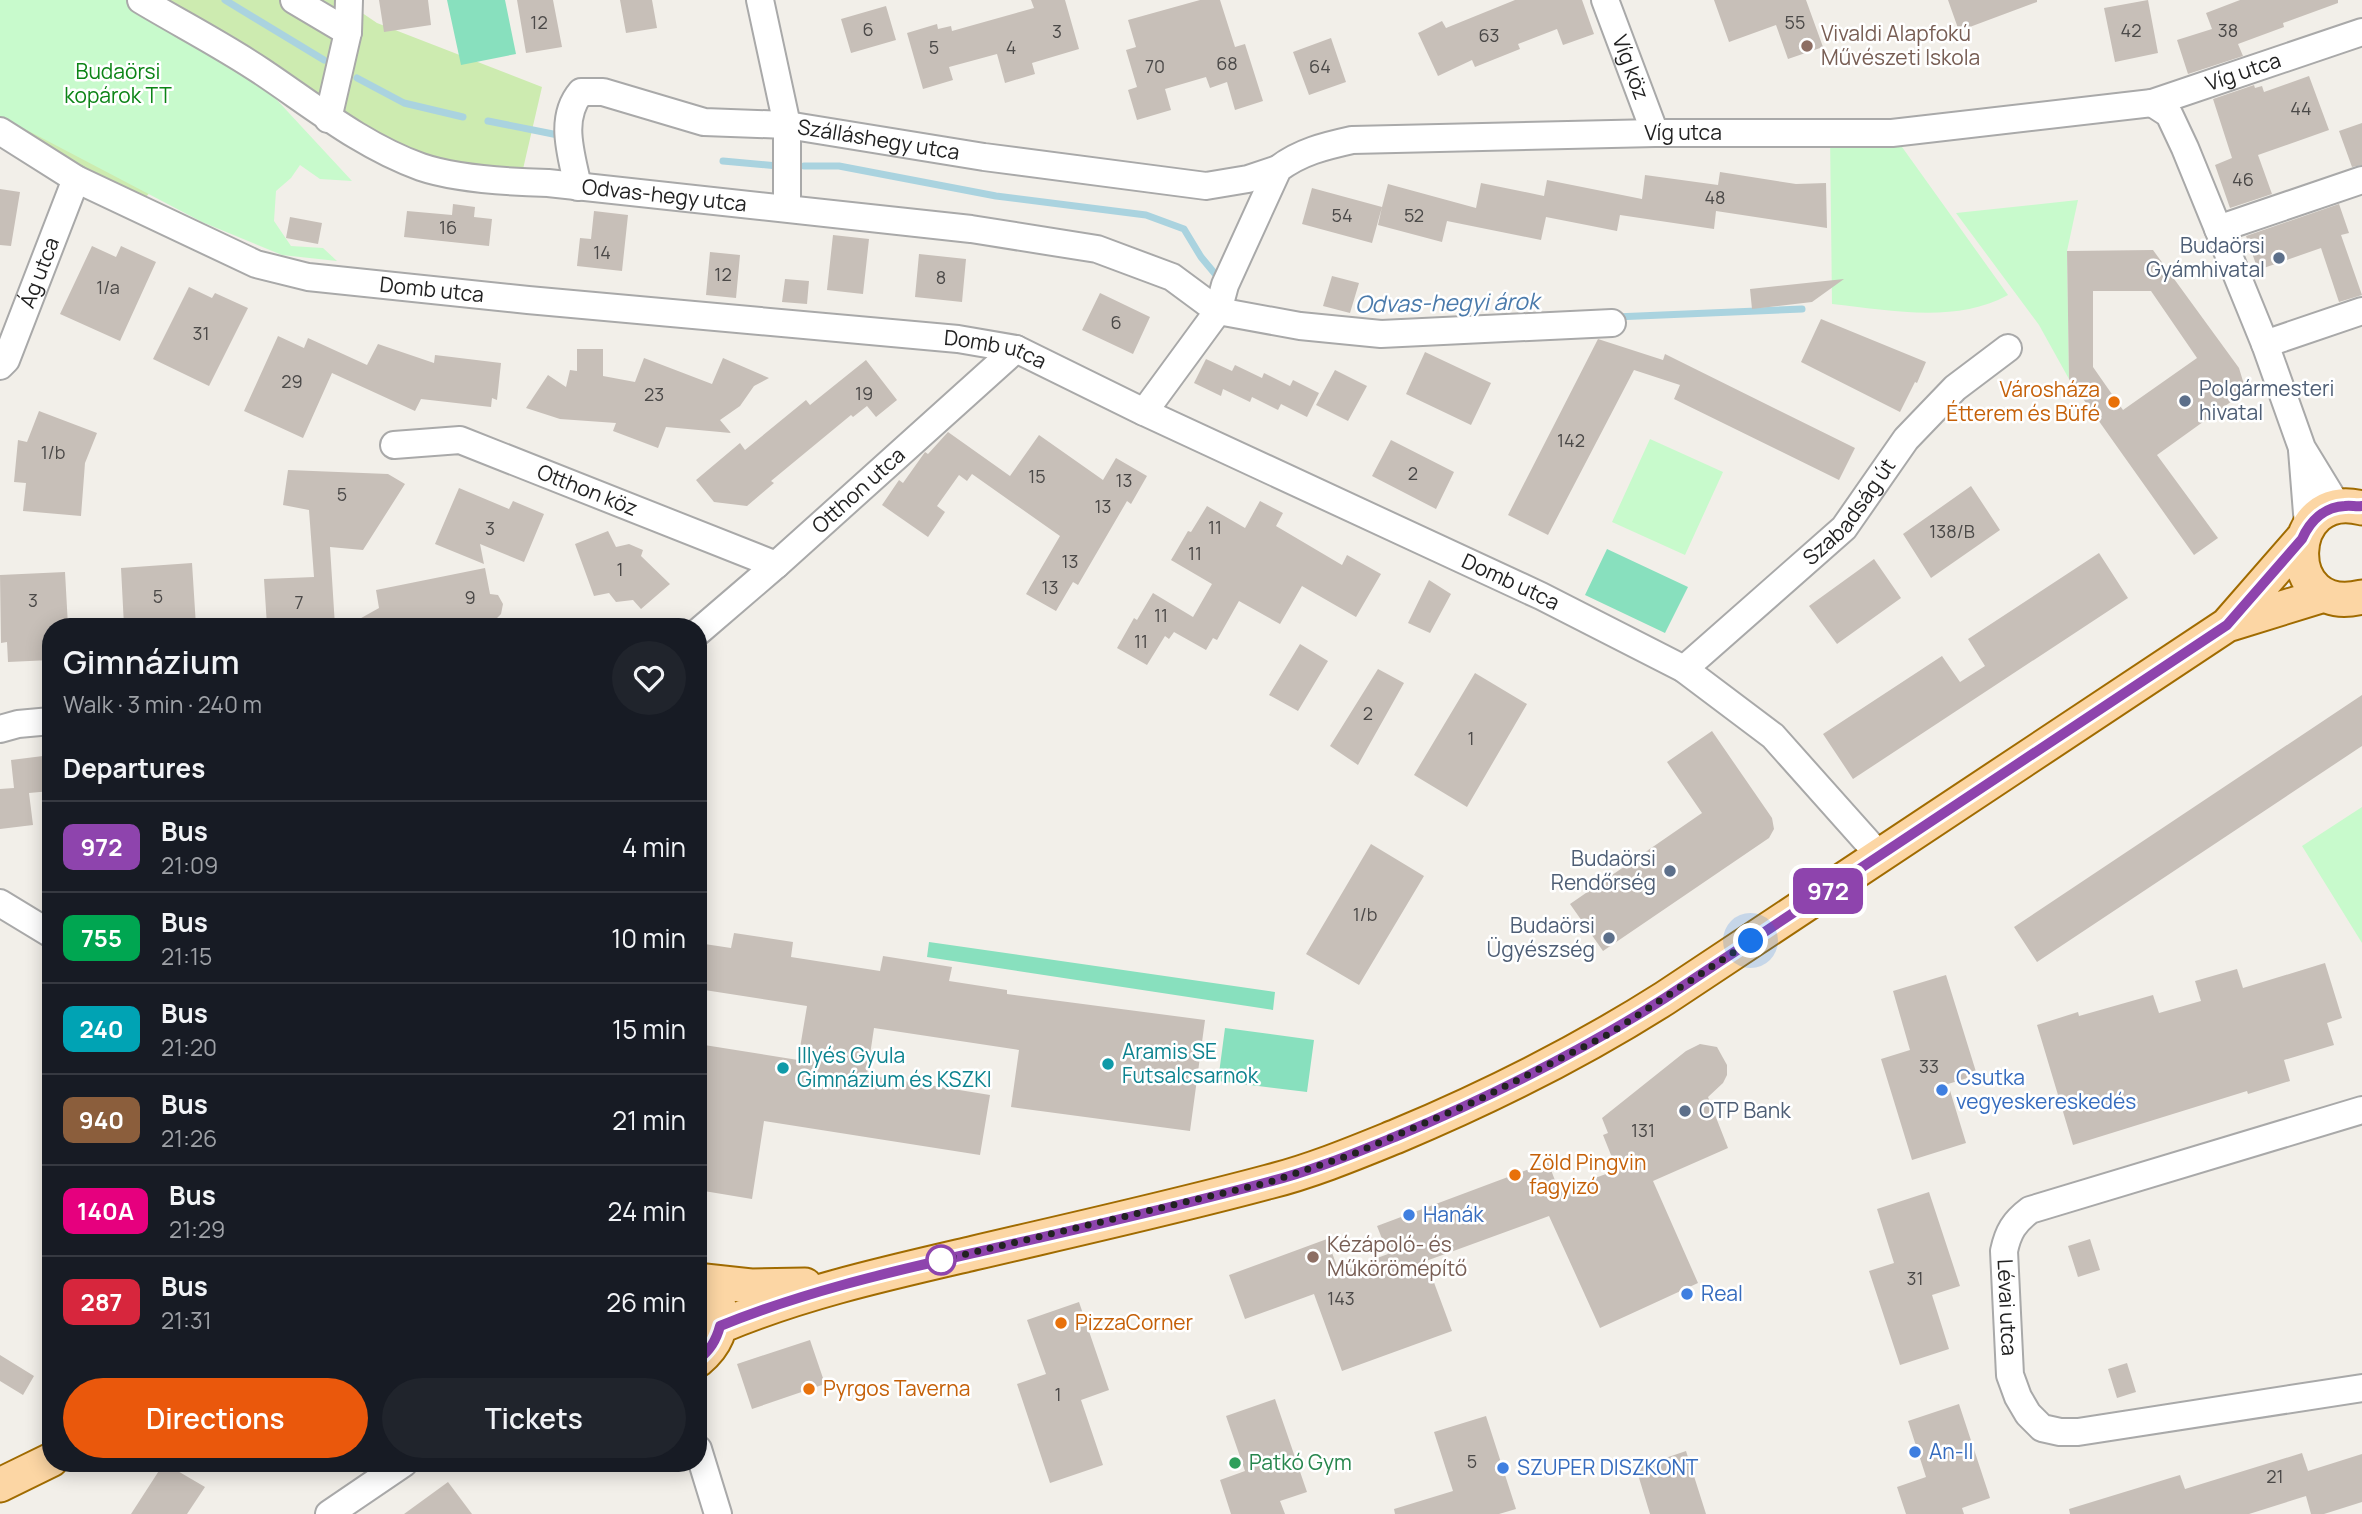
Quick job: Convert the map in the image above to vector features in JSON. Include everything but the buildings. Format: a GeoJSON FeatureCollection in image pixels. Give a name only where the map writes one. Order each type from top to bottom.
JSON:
{"type":"FeatureCollection","features":[{"type":"Feature","properties":{"kind":"main road"},"geometry":{"type":"LineString","coordinates":[[720,1326],[755,1311],[843,1284],[1270,1182],[1390,1139],[1478,1100],[1609,1034],[2227,625],[2316,518],[2355,507]]}},
{"type":"Feature","properties":{"kind":"main road"},"geometry":{"type":"LineString","coordinates":[[2305,533],[2301,561],[2304,572],[2315,588],[2347,601]]}},
{"type":"Feature","properties":{"kind":"main road"},"geometry":{"type":"LineString","coordinates":[[2227,625],[2347,601]]}},
{"type":"Feature","properties":{"kind":"main road"},"geometry":{"type":"LineString","coordinates":[[707,1279],[751,1286],[843,1284]]}},
{"type":"Feature","properties":{"kind":"main road"},"geometry":{"type":"LineString","coordinates":[[707,1284],[715,1294],[720,1310],[720,1326],[716,1340],[707,1353]]}},
{"type":"Feature","properties":{"kind":"main road"},"geometry":{"type":"LineString","coordinates":[[0,1485],[42,1464]]}},
{"type":"Feature","properties":{"kind":"street","name":"Odvas-hegy utca"},"geometry":{"type":"LineString","coordinates":[[141,0],[259,70],[328,119],[368,142],[423,168],[467,176],[971,229],[1097,249],[1172,277],[1218,311]]}},
{"type":"Feature","properties":{"kind":"street"},"geometry":{"type":"LineString","coordinates":[[294,0],[348,32]]}},
{"type":"Feature","properties":{"kind":"street"},"geometry":{"type":"LineString","coordinates":[[328,119],[348,32],[349,0]]}},
{"type":"Feature","properties":{"kind":"street"},"geometry":{"type":"LineString","coordinates":[[760,0],[788,125],[787,208]]}},
{"type":"Feature","properties":{"kind":"street","name":"Víg köz"},"geometry":{"type":"LineString","coordinates":[[1605,0],[1655,134]]}},
{"type":"Feature","properties":{"kind":"street","name":"Víg utca"},"geometry":{"type":"LineString","coordinates":[[1278,169],[1291,159],[1319,147],[1352,141],[1655,134],[1892,133],[2152,103],[2362,32]]}},
{"type":"Feature","properties":{"kind":"street","name":"Szálláshegy utca"},"geometry":{"type":"LineString","coordinates":[[578,187],[567,135],[571,103],[580,92],[603,93],[704,122],[788,125],[984,157],[1206,186],[1248,179],[1278,169]]}},
{"type":"Feature","properties":{"kind":"street"},"geometry":{"type":"LineString","coordinates":[[2152,103],[2169,114],[2265,344],[2302,448],[2305,533]]}},
{"type":"Feature","properties":{"kind":"street","name":"Domb utca"},"geometry":{"type":"LineString","coordinates":[[0,131],[76,179],[256,264],[309,277],[958,339],[1016,349],[1144,412],[1541,596],[1684,669],[1773,736],[1880,856]]}},
{"type":"Feature","properties":{"kind":"street"},"geometry":{"type":"LineString","coordinates":[[1144,412],[1218,311],[1225,285],[1278,169]]}},
{"type":"Feature","properties":{"kind":"street","name":"Ág utca"},"geometry":{"type":"LineString","coordinates":[[0,366],[6,360],[76,179]]}},
{"type":"Feature","properties":{"kind":"street"},"geometry":{"type":"LineString","coordinates":[[2218,229],[2362,180]]}},
{"type":"Feature","properties":{"kind":"street"},"geometry":{"type":"LineString","coordinates":[[1218,311],[1300,326],[1381,334],[1612,323]]}},
{"type":"Feature","properties":{"kind":"street"},"geometry":{"type":"LineString","coordinates":[[2265,344],[2362,312]]}},
{"type":"Feature","properties":{"kind":"street","name":"Szabadság út"},"geometry":{"type":"LineString","coordinates":[[1684,669],[1844,528],[1906,439],[1955,388],[2008,348]]}},
{"type":"Feature","properties":{"kind":"street","name":"Otthon utca"},"geometry":{"type":"LineString","coordinates":[[707,624],[1016,349]]}},
{"type":"Feature","properties":{"kind":"street","name":"Otthon köz"},"geometry":{"type":"LineString","coordinates":[[394,445],[460,440],[776,565]]}},
{"type":"Feature","properties":{"kind":"street"},"geometry":{"type":"LineString","coordinates":[[2302,448],[2355,507]]}},
{"type":"Feature","properties":{"kind":"street"},"geometry":{"type":"LineString","coordinates":[[0,729],[42,722]]}},
{"type":"Feature","properties":{"kind":"street"},"geometry":{"type":"LineString","coordinates":[[0,903],[42,929]]}},
{"type":"Feature","properties":{"kind":"street","name":"Lévai utca"},"geometry":{"type":"LineString","coordinates":[[2362,1110],[2030,1210],[2016,1220],[2007,1235],[2004,1251],[2010,1375],[2028,1414],[2042,1428],[2078,1432],[2362,1388]]}},
{"type":"Feature","properties":{"kind":"street"},"geometry":{"type":"LineString","coordinates":[[329,1514],[391,1472]]}},
{"type":"Feature","properties":{"kind":"street"},"geometry":{"type":"LineString","coordinates":[[705,1472],[718,1514]]}},
{"type":"Feature","properties":{"kind":"green space"},"geometry":{"type":"Polygon","coordinates":[[[0,0],[343,0],[377,23],[542,87],[520,182],[423,168],[259,70],[137,207],[0,131],[0,0]]]}},
{"type":"Feature","properties":{"kind":"green space","name":"Budaörsi kopárok TT"},"geometry":{"type":"Polygon","coordinates":[[[0,0],[141,0],[239,59],[352,181],[320,179],[300,165],[291,178],[276,191],[274,221],[291,246],[323,248],[337,261],[282,255],[202,222],[0,116],[0,0]]]}},
{"type":"Feature","properties":{"kind":"green space"},"geometry":{"type":"Polygon","coordinates":[[[447,0],[505,0],[516,54],[461,65],[447,0]]]}},
{"type":"Feature","properties":{"kind":"green space"},"geometry":{"type":"Polygon","coordinates":[[[1830,133],[1892,133],[2008,295],[1988,304],[1944,312],[1922,313],[1832,304],[1830,133]]]}},
{"type":"Feature","properties":{"kind":"green space"},"geometry":{"type":"Polygon","coordinates":[[[2078,200],[2067,251],[2069,379],[2039,325],[1956,213],[2078,200]]]}},
{"type":"Feature","properties":{"kind":"green space"},"geometry":{"type":"Polygon","coordinates":[[[1650,439],[1723,472],[1685,555],[1612,522],[1650,439]]]}},
{"type":"Feature","properties":{"kind":"green space"},"geometry":{"type":"Polygon","coordinates":[[[1607,549],[1688,587],[1665,633],[1585,595],[1607,549]]]}},
{"type":"Feature","properties":{"kind":"green space"},"geometry":{"type":"Polygon","coordinates":[[[2362,807],[2362,943],[2302,846],[2362,807]]]}},
{"type":"Feature","properties":{"kind":"green space"},"geometry":{"type":"Polygon","coordinates":[[[929,942],[1275,992],[1273,1010],[927,957],[929,942]]]}},
{"type":"Feature","properties":{"kind":"green space"},"geometry":{"type":"Polygon","coordinates":[[[1225,1028],[1314,1040],[1307,1092],[1218,1081],[1225,1028]]]}},
{"type":"Feature","properties":{"kind":"waterway","name":"Odvas-hegyi árok"},"geometry":{"type":"LineString","coordinates":[[225,0],[324,60]]}},
{"type":"Feature","properties":{"kind":"waterway","name":"Odvas-hegyi árok"},"geometry":{"type":"LineString","coordinates":[[357,78],[404,103],[463,117]]}},
{"type":"Feature","properties":{"kind":"waterway","name":"Odvas-hegyi árok"},"geometry":{"type":"LineString","coordinates":[[488,121],[558,135]]}},
{"type":"Feature","properties":{"kind":"waterway","name":"Odvas-hegyi árok"},"geometry":{"type":"LineString","coordinates":[[723,161],[778,166]]}},
{"type":"Feature","properties":{"kind":"waterway","name":"Odvas-hegyi árok"},"geometry":{"type":"LineString","coordinates":[[804,166],[839,166],[996,196],[1146,215],[1184,229],[1201,257],[1221,281]]}},
{"type":"Feature","properties":{"kind":"waterway","name":"Odvas-hegyi árok"},"geometry":{"type":"LineString","coordinates":[[1615,317],[1802,309]]}},
{"type":"Feature","properties":{"kind":"bus line","name":"972"},"geometry":{"type":"LineString","coordinates":[[707,1353],[716,1340],[720,1326],[755,1311],[843,1284],[1163,1209],[1303,1172],[1414,1128],[1550,1065],[1609,1034],[1665,998],[2227,625],[2302,539],[2308,526],[2316,518],[2338,507],[2362,506]]}},
{"type":"Feature","properties":{"kind":"place","name":"Vivaldi Alapfokú Művészeti Iskola"},"geometry":{"type":"Point","coordinates":[1807,46]}},
{"type":"Feature","properties":{"kind":"place","name":"Budaörsi Gyámhivatal"},"geometry":{"type":"Point","coordinates":[2279,258]}},
{"type":"Feature","properties":{"kind":"place","name":"Polgármesteri hivatal"},"geometry":{"type":"Point","coordinates":[2185,401]}},
{"type":"Feature","properties":{"kind":"place","name":"Városháza Étterem és Büfé"},"geometry":{"type":"Point","coordinates":[2114,402]}},
{"type":"Feature","properties":{"kind":"place","name":"Budaörsi Rendőrség"},"geometry":{"type":"Point","coordinates":[1670,871]}},
{"type":"Feature","properties":{"kind":"place","name":"Budaörsi Ügyészség"},"geometry":{"type":"Point","coordinates":[1609,938]}},
{"type":"Feature","properties":{"kind":"place","name":"Aramis SE Futsalcsarnok"},"geometry":{"type":"Point","coordinates":[1108,1064]}},
{"type":"Feature","properties":{"kind":"place","name":"Illyés Gyula Gimnázium és KSZKI"},"geometry":{"type":"Point","coordinates":[783,1068]}},
{"type":"Feature","properties":{"kind":"place","name":"Csutka vegyeskereskedés"},"geometry":{"type":"Point","coordinates":[1942,1090]}},
{"type":"Feature","properties":{"kind":"place","name":"OTP Bank"},"geometry":{"type":"Point","coordinates":[1685,1111]}},
{"type":"Feature","properties":{"kind":"place","name":"Zöld Pingvin fagyizó"},"geometry":{"type":"Point","coordinates":[1515,1175]}},
{"type":"Feature","properties":{"kind":"place","name":"Hanák"},"geometry":{"type":"Point","coordinates":[1409,1215]}},
{"type":"Feature","properties":{"kind":"place","name":"Kézápoló- és Műkörömépítő"},"geometry":{"type":"Point","coordinates":[1313,1257]}},
{"type":"Feature","properties":{"kind":"place","name":"Real"},"geometry":{"type":"Point","coordinates":[1687,1294]}},
{"type":"Feature","properties":{"kind":"place","name":"PizzaCorner"},"geometry":{"type":"Point","coordinates":[1061,1323]}},
{"type":"Feature","properties":{"kind":"place","name":"Pyrgos Taverna"},"geometry":{"type":"Point","coordinates":[809,1389]}},
{"type":"Feature","properties":{"kind":"place","name":"An-Il"},"geometry":{"type":"Point","coordinates":[1915,1452]}},
{"type":"Feature","properties":{"kind":"place","name":"Patkó Gym"},"geometry":{"type":"Point","coordinates":[1235,1463]}},
{"type":"Feature","properties":{"kind":"place","name":"SZUPER DISZKONT"},"geometry":{"type":"Point","coordinates":[1503,1468]}},
{"type":"Feature","properties":{"kind":"route"},"geometry":{"type":"LineString","coordinates":[[941,1260],[1270,1182],[1353,1154],[1478,1100],[1609,1034],[1751,941]]}}]}
